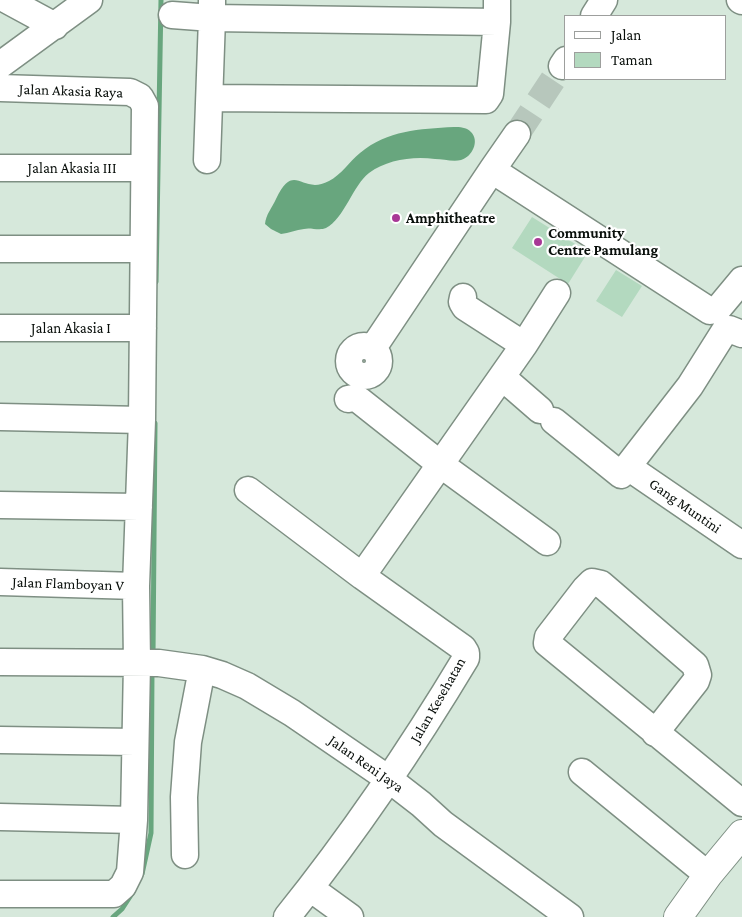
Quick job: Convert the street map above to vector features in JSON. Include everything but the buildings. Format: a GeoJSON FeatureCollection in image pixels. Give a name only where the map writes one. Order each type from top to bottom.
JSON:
{"type":"FeatureCollection","features":[{"type":"Feature","properties":{"kind":"main road"},"geometry":{"type":"LineString","coordinates":[[678,917],[708,875],[742,834]]}},
{"type":"Feature","properties":{"kind":"street"},"geometry":{"type":"LineString","coordinates":[[7,0],[56,26]]}},
{"type":"Feature","properties":{"kind":"street"},"geometry":{"type":"LineString","coordinates":[[0,65],[56,26],[89,0]]}},
{"type":"Feature","properties":{"kind":"street"},"geometry":{"type":"LineString","coordinates":[[580,0],[584,15]]}},
{"type":"Feature","properties":{"kind":"street"},"geometry":{"type":"LineString","coordinates":[[595,15],[604,0]]}},
{"type":"Feature","properties":{"kind":"street"},"geometry":{"type":"LineString","coordinates":[[207,160],[212,9]]}},
{"type":"Feature","properties":{"kind":"street"},"geometry":{"type":"LineString","coordinates":[[172,14],[212,9],[497,11],[490,94],[486,100],[210,98]]}},
{"type":"Feature","properties":{"kind":"street","name":"Jalan Akasia Raya"},"geometry":{"type":"LineString","coordinates":[[0,88],[130,92],[140,98],[145,106],[144,168]]}},
{"type":"Feature","properties":{"kind":"street"},"geometry":{"type":"LineString","coordinates":[[373,348],[517,134]]}},
{"type":"Feature","properties":{"kind":"street","name":"Jalan Akasia III"},"geometry":{"type":"LineString","coordinates":[[0,168],[144,168]]}},
{"type":"Feature","properties":{"kind":"street"},"geometry":{"type":"LineString","coordinates":[[0,894],[114,894],[122,886],[130,872],[134,820],[135,742],[148,663],[136,586],[142,420],[144,168]]}},
{"type":"Feature","properties":{"kind":"street"},"geometry":{"type":"LineString","coordinates":[[492,170],[710,311],[717,310],[742,280]]}},
{"type":"Feature","properties":{"kind":"street"},"geometry":{"type":"LineString","coordinates":[[0,249],[143,249]]}},
{"type":"Feature","properties":{"kind":"street"},"geometry":{"type":"LineString","coordinates":[[248,490],[362,576],[502,377],[557,293]]}},
{"type":"Feature","properties":{"kind":"street"},"geometry":{"type":"LineString","coordinates":[[463,297],[462,302],[465,307],[524,345]]}},
{"type":"Feature","properties":{"kind":"street","name":"Jalan Akasia I"},"geometry":{"type":"LineString","coordinates":[[0,328],[143,328]]}},
{"type":"Feature","properties":{"kind":"street"},"geometry":{"type":"LineString","coordinates":[[502,377],[619,475],[628,467],[690,386],[724,332],[729,329],[742,334]]}},
{"type":"Feature","properties":{"kind":"street"},"geometry":{"type":"LineString","coordinates":[[348,399],[358,400],[440,464],[547,542]]}},
{"type":"Feature","properties":{"kind":"street"},"geometry":{"type":"LineString","coordinates":[[0,417],[142,420]]}},
{"type":"Feature","properties":{"kind":"street","name":"Gang Muntini"},"geometry":{"type":"LineString","coordinates":[[628,467],[742,545]]}},
{"type":"Feature","properties":{"kind":"street"},"geometry":{"type":"LineString","coordinates":[[0,505],[139,507]]}},
{"type":"Feature","properties":{"kind":"street","name":"Jalan Kesehatan"},"geometry":{"type":"LineString","coordinates":[[362,576],[463,648],[466,653],[466,658],[390,780]]}},
{"type":"Feature","properties":{"kind":"street","name":"Jalan Flamboyan V"},"geometry":{"type":"LineString","coordinates":[[0,582],[136,586]]}},
{"type":"Feature","properties":{"kind":"street"},"geometry":{"type":"LineString","coordinates":[[656,733],[696,681],[698,676],[695,665],[601,584],[592,582],[548,637],[547,643],[656,733],[742,803]]}},
{"type":"Feature","properties":{"kind":"street","name":"Jalan Reni Jaya"},"geometry":{"type":"LineString","coordinates":[[0,662],[148,663],[202,669],[222,675],[262,695],[292,713],[390,780],[443,824],[570,917]]}},
{"type":"Feature","properties":{"kind":"street"},"geometry":{"type":"LineString","coordinates":[[185,855],[184,797],[188,742],[202,669]]}},
{"type":"Feature","properties":{"kind":"street"},"geometry":{"type":"LineString","coordinates":[[0,740],[135,742]]}},
{"type":"Feature","properties":{"kind":"street"},"geometry":{"type":"LineString","coordinates":[[582,772],[708,875]]}},
{"type":"Feature","properties":{"kind":"street"},"geometry":{"type":"LineString","coordinates":[[287,917],[390,780]]}},
{"type":"Feature","properties":{"kind":"street"},"geometry":{"type":"LineString","coordinates":[[0,818],[134,820]]}},
{"type":"Feature","properties":{"kind":"street"},"geometry":{"type":"LineString","coordinates":[[310,888],[350,917]]}},
{"type":"Feature","properties":{"kind":"green space"},"geometry":{"type":"Polygon","coordinates":[[[532,217],[588,252],[568,284],[512,248],[532,217]]]}},
{"type":"Feature","properties":{"kind":"green space"},"geometry":{"type":"Polygon","coordinates":[[[616,270],[642,286],[622,317],[596,301],[616,270]]]}},
{"type":"Feature","properties":{"kind":"shaded area"},"geometry":{"type":"Polygon","coordinates":[[[454,127],[467,129],[474,136],[474,148],[465,158],[455,161],[426,158],[400,160],[376,169],[363,178],[338,217],[326,228],[306,229],[281,234],[265,224],[276,199],[288,182],[294,180],[312,185],[329,181],[371,145],[393,135],[416,130],[454,127]]]}},
{"type":"Feature","properties":{"kind":"waterway"},"geometry":{"type":"LineString","coordinates":[[156,282],[161,0]]}},
{"type":"Feature","properties":{"kind":"waterway"},"geometry":{"type":"LineString","coordinates":[[153,655],[155,423]]}},
{"type":"Feature","properties":{"kind":"waterway"},"geometry":{"type":"LineString","coordinates":[[142,874],[151,833],[152,671]]}},
{"type":"Feature","properties":{"kind":"waterway"},"geometry":{"type":"LineString","coordinates":[[113,917],[122,909],[133,892]]}},
{"type":"Feature","properties":{"kind":"tunnel"},"geometry":{"type":"LineString","coordinates":[[517,134],[562,66]]}},
{"type":"Feature","properties":{"kind":"place","name":"Amphitheatre"},"geometry":{"type":"Point","coordinates":[396,218]}},
{"type":"Feature","properties":{"kind":"place","name":"Community Centre Pamulang"},"geometry":{"type":"Point","coordinates":[538,242]}}]}
